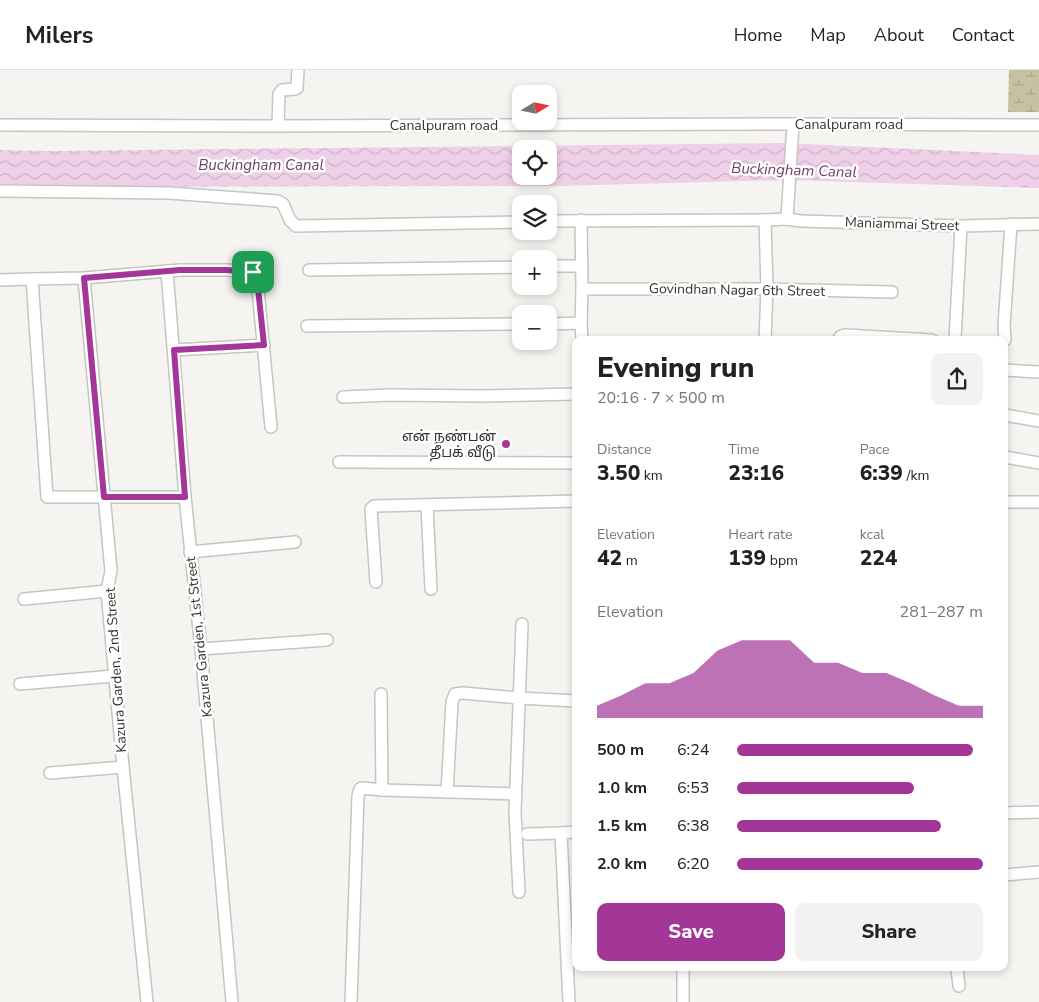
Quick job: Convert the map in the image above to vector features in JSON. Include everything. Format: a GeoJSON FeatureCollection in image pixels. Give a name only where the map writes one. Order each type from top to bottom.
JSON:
{"type":"FeatureCollection","features":[{"type":"Feature","properties":{"kind":"street"},"geometry":{"type":"LineString","coordinates":[[278,126],[280,94],[282,90],[294,89],[297,86],[298,70]]}},
{"type":"Feature","properties":{"kind":"street","name":"Canalpuram road"},"geometry":{"type":"LineString","coordinates":[[0,125],[793,130],[1039,125]]}},
{"type":"Feature","properties":{"kind":"street"},"geometry":{"type":"LineString","coordinates":[[788,219],[793,130]]}},
{"type":"Feature","properties":{"kind":"street"},"geometry":{"type":"LineString","coordinates":[[0,191],[170,193],[278,202],[283,204],[290,220],[296,226],[512,222]]}},
{"type":"Feature","properties":{"kind":"street","name":"Maniammai Street"},"geometry":{"type":"LineString","coordinates":[[765,220],[788,219],[961,226],[1039,224]]}},
{"type":"Feature","properties":{"kind":"street"},"geometry":{"type":"LineString","coordinates":[[581,220],[582,336]]}},
{"type":"Feature","properties":{"kind":"street"},"geometry":{"type":"LineString","coordinates":[[557,221],[765,220],[766,336]]}},
{"type":"Feature","properties":{"kind":"street"},"geometry":{"type":"LineString","coordinates":[[1005,336],[1011,224]]}},
{"type":"Feature","properties":{"kind":"street"},"geometry":{"type":"LineString","coordinates":[[955,336],[961,226]]}},
{"type":"Feature","properties":{"kind":"street"},"geometry":{"type":"LineString","coordinates":[[557,266],[582,266]]}},
{"type":"Feature","properties":{"kind":"street"},"geometry":{"type":"LineString","coordinates":[[309,270],[512,267]]}},
{"type":"Feature","properties":{"kind":"street"},"geometry":{"type":"LineString","coordinates":[[0,280],[84,278],[167,271],[226,270],[253,272],[256,275],[271,427]]}},
{"type":"Feature","properties":{"kind":"street","name":"Kazura Garden, 1st Street"},"geometry":{"type":"LineString","coordinates":[[167,271],[185,497],[201,649],[232,1002]]}},
{"type":"Feature","properties":{"kind":"street","name":"Kazura Garden, 2nd Street"},"geometry":{"type":"LineString","coordinates":[[84,278],[111,571],[107,590],[114,676],[147,1002]]}},
{"type":"Feature","properties":{"kind":"street"},"geometry":{"type":"LineString","coordinates":[[32,279],[47,497],[185,497]]}},
{"type":"Feature","properties":{"kind":"street","name":"Govindhan Nagar 6th Street"},"geometry":{"type":"LineString","coordinates":[[582,289],[766,289],[892,292]]}},
{"type":"Feature","properties":{"kind":"street"},"geometry":{"type":"LineString","coordinates":[[557,324],[581,323]]}},
{"type":"Feature","properties":{"kind":"street"},"geometry":{"type":"LineString","coordinates":[[307,326],[512,324]]}},
{"type":"Feature","properties":{"kind":"street"},"geometry":{"type":"LineString","coordinates":[[841,336],[853,336]]}},
{"type":"Feature","properties":{"kind":"street"},"geometry":{"type":"LineString","coordinates":[[174,350],[264,345]]}},
{"type":"Feature","properties":{"kind":"street"},"geometry":{"type":"LineString","coordinates":[[1008,370],[1039,372]]}},
{"type":"Feature","properties":{"kind":"street"},"geometry":{"type":"LineString","coordinates":[[343,397],[572,394]]}},
{"type":"Feature","properties":{"kind":"street"},"geometry":{"type":"LineString","coordinates":[[1008,416],[1039,421]]}},
{"type":"Feature","properties":{"kind":"street"},"geometry":{"type":"LineString","coordinates":[[1008,457],[1039,462]]}},
{"type":"Feature","properties":{"kind":"street"},"geometry":{"type":"LineString","coordinates":[[339,462],[572,463]]}},
{"type":"Feature","properties":{"kind":"street"},"geometry":{"type":"LineString","coordinates":[[376,582],[372,507],[572,501]]}},
{"type":"Feature","properties":{"kind":"street"},"geometry":{"type":"LineString","coordinates":[[1008,502],[1039,502]]}},
{"type":"Feature","properties":{"kind":"street"},"geometry":{"type":"LineString","coordinates":[[427,505],[431,589]]}},
{"type":"Feature","properties":{"kind":"street"},"geometry":{"type":"LineString","coordinates":[[190,552],[295,542]]}},
{"type":"Feature","properties":{"kind":"street"},"geometry":{"type":"LineString","coordinates":[[24,599],[107,590]]}},
{"type":"Feature","properties":{"kind":"street"},"geometry":{"type":"LineString","coordinates":[[518,892],[515,794],[522,624]]}},
{"type":"Feature","properties":{"kind":"street"},"geometry":{"type":"LineString","coordinates":[[201,649],[327,640]]}},
{"type":"Feature","properties":{"kind":"street"},"geometry":{"type":"LineString","coordinates":[[20,684],[114,676]]}},
{"type":"Feature","properties":{"kind":"street"},"geometry":{"type":"LineString","coordinates":[[381,694],[382,790]]}},
{"type":"Feature","properties":{"kind":"street"},"geometry":{"type":"LineString","coordinates":[[447,792],[452,702],[455,694],[572,701]]}},
{"type":"Feature","properties":{"kind":"street"},"geometry":{"type":"LineString","coordinates":[[50,773],[123,767]]}},
{"type":"Feature","properties":{"kind":"street"},"geometry":{"type":"LineString","coordinates":[[351,1002],[358,796],[360,789],[515,794]]}},
{"type":"Feature","properties":{"kind":"street"},"geometry":{"type":"LineString","coordinates":[[1008,813],[1039,812]]}},
{"type":"Feature","properties":{"kind":"street"},"geometry":{"type":"LineString","coordinates":[[528,834],[572,832]]}},
{"type":"Feature","properties":{"kind":"street"},"geometry":{"type":"LineString","coordinates":[[561,833],[571,928],[566,957],[569,1002]]}},
{"type":"Feature","properties":{"kind":"street"},"geometry":{"type":"LineString","coordinates":[[1008,875],[1039,872]]}},
{"type":"Feature","properties":{"kind":"street"},"geometry":{"type":"LineString","coordinates":[[683,971],[683,1002]]}},
{"type":"Feature","properties":{"kind":"street"},"geometry":{"type":"LineString","coordinates":[[957,971],[959,986]]}},
{"type":"Feature","properties":{"kind":"green space"},"geometry":{"type":"Polygon","coordinates":[[[1009,70],[1039,70],[1039,112],[1008,112],[1009,70]]]}},
{"type":"Feature","properties":{"kind":"water","name":"Buckingham Canal"},"geometry":{"type":"Polygon","coordinates":[[[785,143],[1039,155],[1039,188],[787,180],[559,186],[0,187],[0,150],[512,146],[512,185],[557,185],[557,145],[785,143]]]}},
{"type":"Feature","properties":{"kind":"place","name":"என் நண்பன் தீபக் வீடு"},"geometry":{"type":"Point","coordinates":[506,444]}},
{"type":"Feature","properties":{"kind":"route"},"geometry":{"type":"LineString","coordinates":[[180,270],[253,272],[257,279],[264,345],[174,350],[185,497],[104,497],[84,278],[180,270]]}}]}
